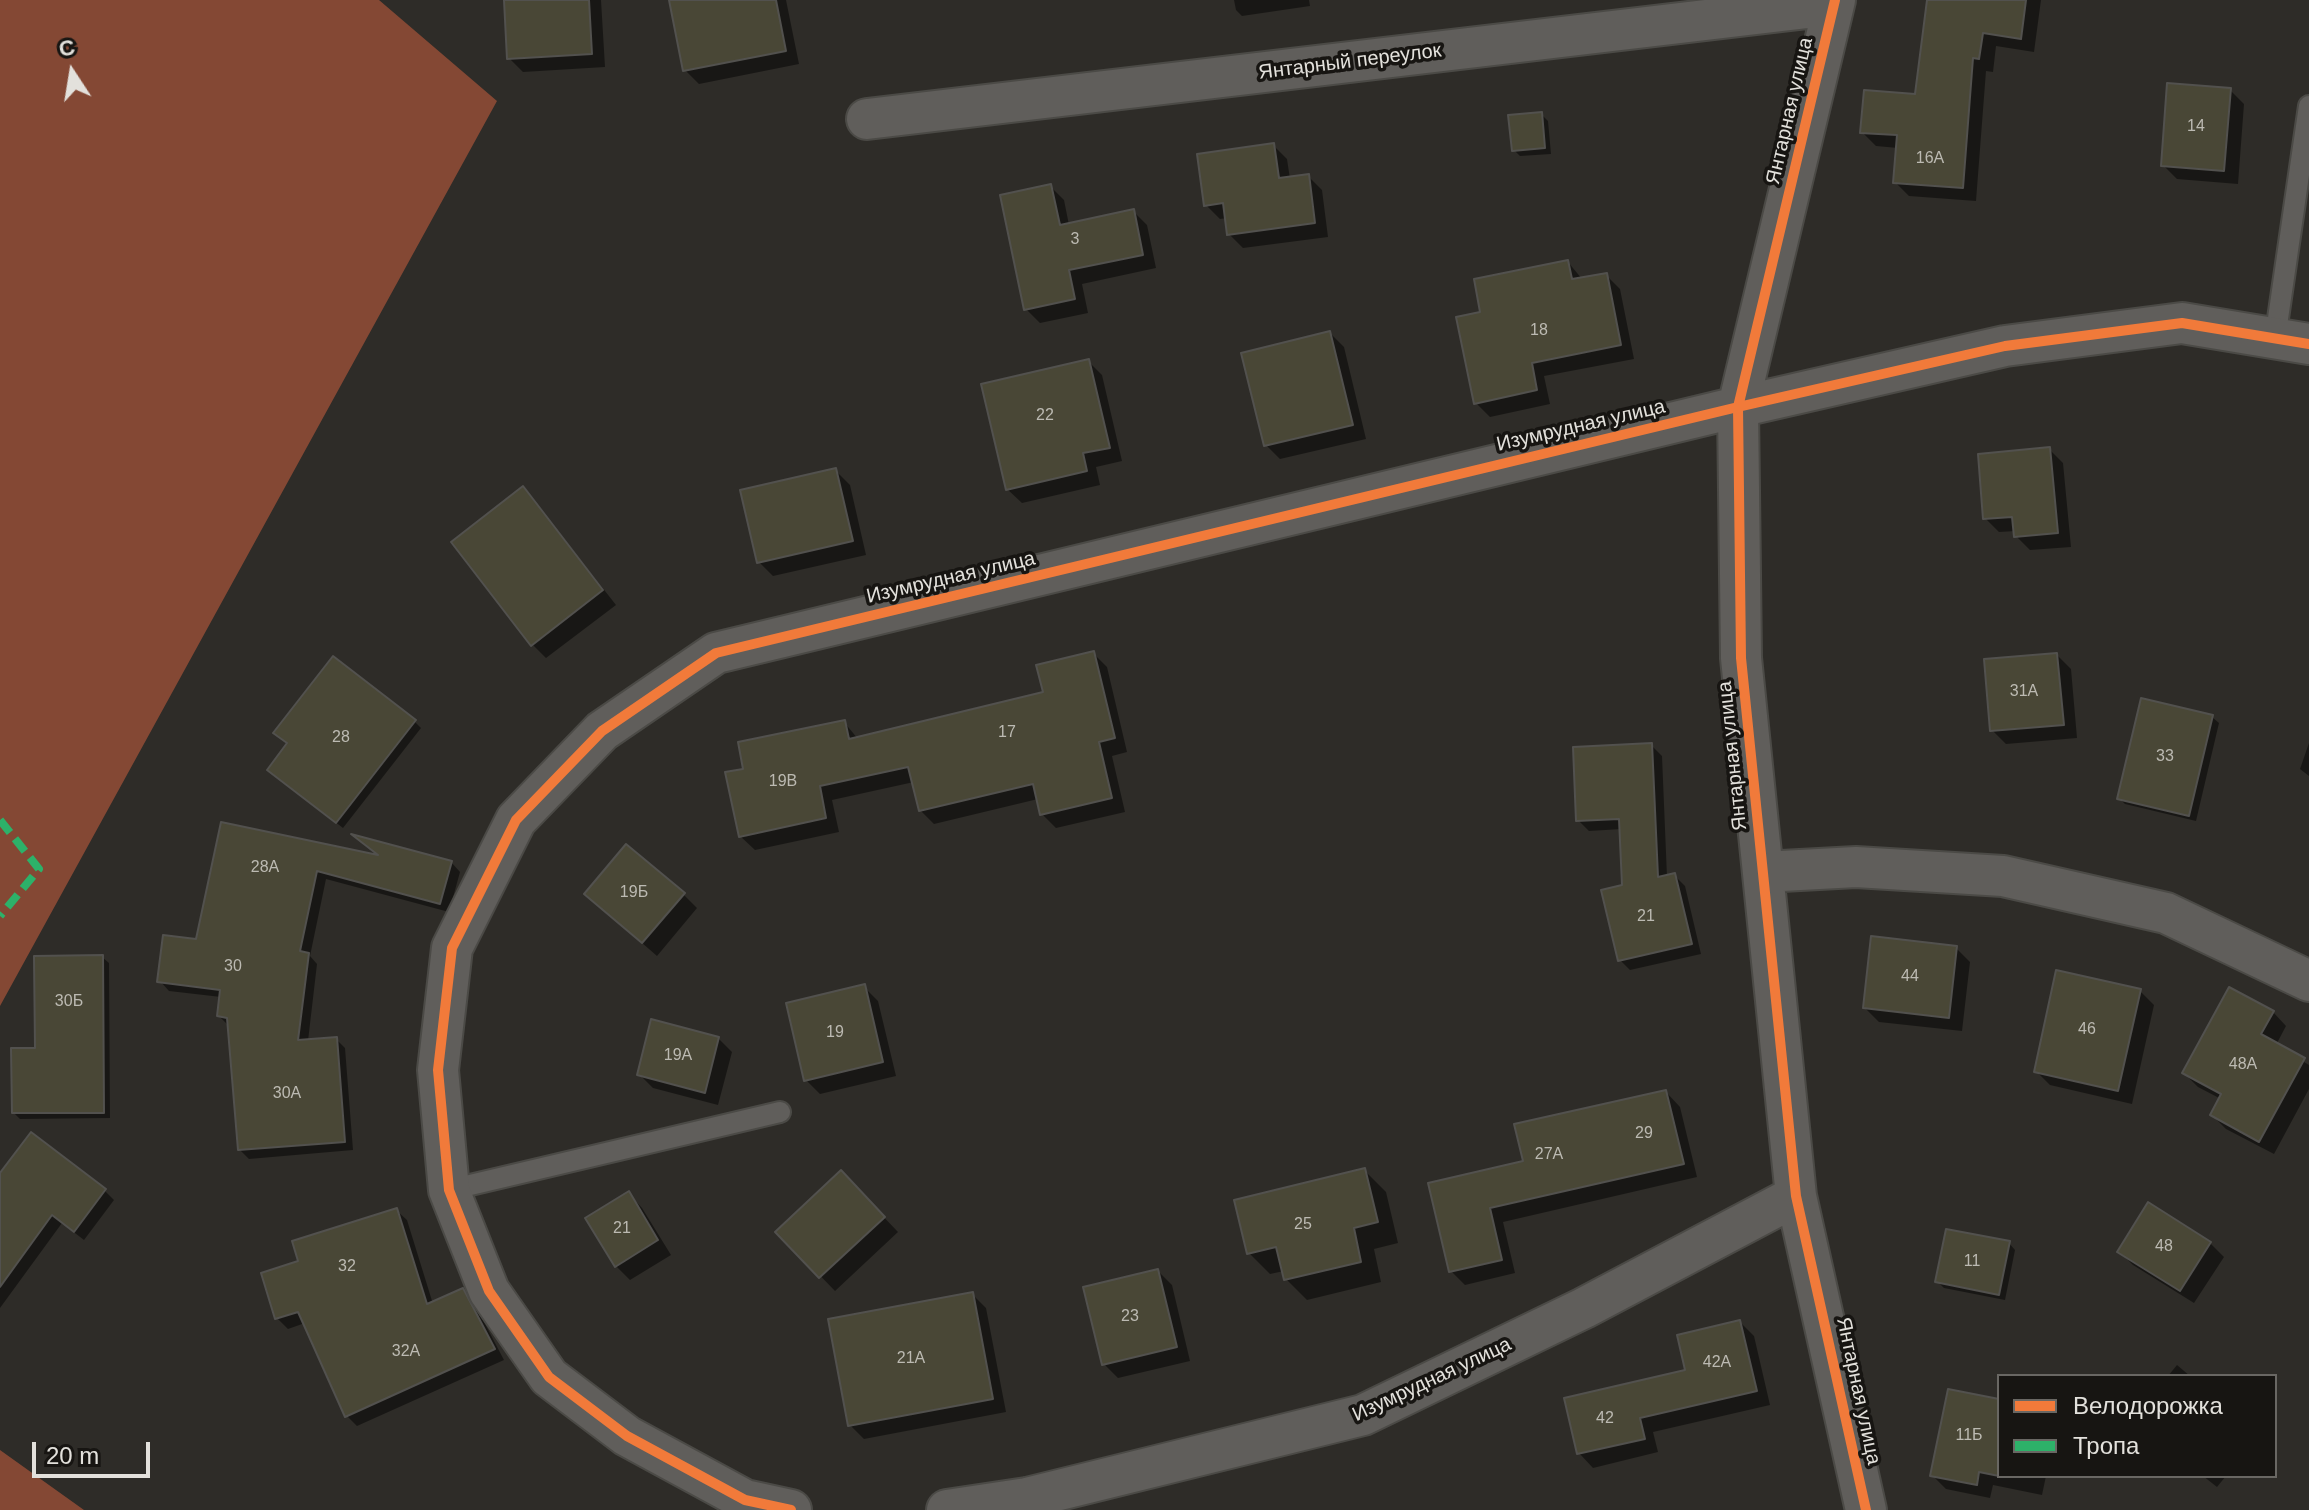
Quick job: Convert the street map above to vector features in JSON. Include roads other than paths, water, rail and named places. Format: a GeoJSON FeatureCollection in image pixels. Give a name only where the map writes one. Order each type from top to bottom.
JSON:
{"type":"FeatureCollection","features":[{"type":"Feature","properties":{"kind":"street","name":"Янтарный переулок"},"geometry":{"type":"LineString","coordinates":[[867,119],[1834,2]]}},
{"type":"Feature","properties":{"kind":"street","name":"Янтарная улица"},"geometry":{"type":"LineString","coordinates":[[1834,2],[1738,407],[1741,658],[1796,1196],[1866,1510]]}},
{"type":"Feature","properties":{"kind":"street","name":"Изумрудная улица"},"geometry":{"type":"LineString","coordinates":[[791,1510],[745,1500],[627,1436],[549,1377],[489,1291],[449,1190],[438,1070],[452,948],[516,820],[602,731],[716,653],[1738,407],[2005,346],[2182,323],[2292,342]]}},
{"type":"Feature","properties":{"kind":"street"},"geometry":{"type":"LineString","coordinates":[[1763,872],[1856,867],[2003,876],[2166,913],[2309,981]]}},
{"type":"Feature","properties":{"kind":"street","name":"Изумрудная улица"},"geometry":{"type":"LineString","coordinates":[[947,1510],[1027,1498],[1363,1415],[1584,1308],[1796,1196]]}},
{"type":"Feature","properties":{"kind":"lane"},"geometry":{"type":"LineString","coordinates":[[2292,342],[2309,106]]}},
{"type":"Feature","properties":{"kind":"lane"},"geometry":{"type":"LineString","coordinates":[[449,1190],[780,1112]]}}]}
